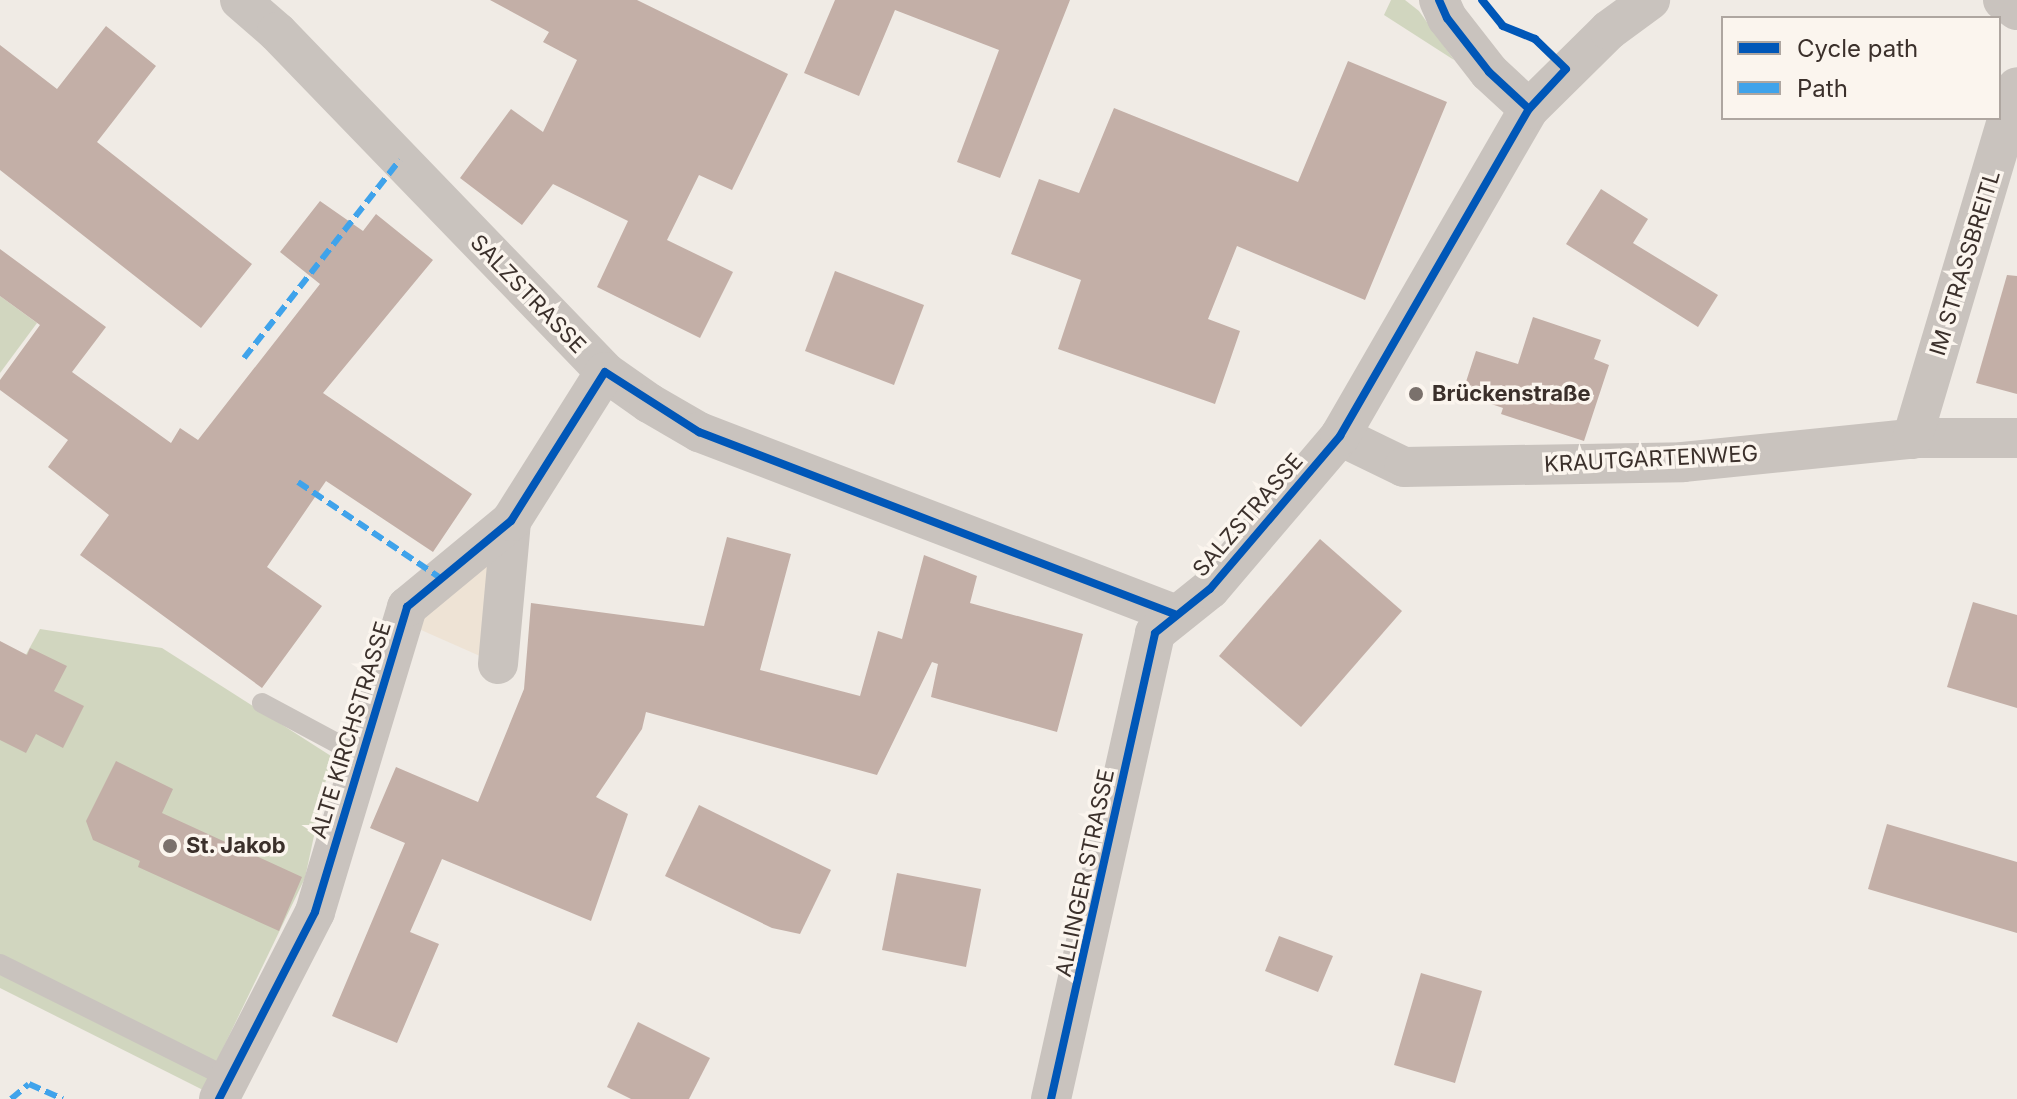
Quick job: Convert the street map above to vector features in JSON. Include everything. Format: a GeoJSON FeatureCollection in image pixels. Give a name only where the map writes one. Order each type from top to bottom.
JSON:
{"type":"FeatureCollection","features":[{"type":"Feature","properties":{"kind":"street","name":"SALZSTRASSE"},"geometry":{"type":"LineString","coordinates":[[240,0],[277,32],[605,372],[699,432],[1174,614],[1210,589],[1340,436],[1529,109],[1609,30],[1650,0]]}},
{"type":"Feature","properties":{"kind":"street"},"geometry":{"type":"LineString","coordinates":[[1439,0],[1447,18],[1489,72],[1529,109]]}},
{"type":"Feature","properties":{"kind":"street"},"geometry":{"type":"LineString","coordinates":[[2003,0],[2017,10]]}},
{"type":"Feature","properties":{"kind":"street","name":"IM STRASSBREITL"},"geometry":{"type":"LineString","coordinates":[[1912,439],[2017,87]]}},
{"type":"Feature","properties":{"kind":"street","name":"ALTE KIRCHSTRASSE"},"geometry":{"type":"LineString","coordinates":[[224,1089],[315,912],[359,755],[407,607],[511,521],[605,372]]}},
{"type":"Feature","properties":{"kind":"street","name":"KRAUTGARTENWEG"},"geometry":{"type":"LineString","coordinates":[[1340,436],[1404,467],[1683,462],[1912,439],[2017,438]]}},
{"type":"Feature","properties":{"kind":"street","name":"ALTE KIRCHSTRASSE"},"geometry":{"type":"LineString","coordinates":[[498,664],[511,521]]}},
{"type":"Feature","properties":{"kind":"street","name":"ALLINGER STRASSE"},"geometry":{"type":"LineString","coordinates":[[1051,1099],[1155,633],[1174,614]]}},
{"type":"Feature","properties":{"kind":"lane"},"geometry":{"type":"LineString","coordinates":[[262,703],[359,755]]}},
{"type":"Feature","properties":{"kind":"lane"},"geometry":{"type":"LineString","coordinates":[[0,964],[224,1089]]}},
{"type":"Feature","properties":{"kind":"green space"},"geometry":{"type":"Polygon","coordinates":[[[1391,0],[1405,0],[1419,11],[1454,60],[1384,15],[1391,0]]]}},
{"type":"Feature","properties":{"kind":"green space"},"geometry":{"type":"Polygon","coordinates":[[[0,296],[37,323],[0,373],[0,296]]]}},
{"type":"Feature","properties":{"kind":"green space"},"geometry":{"type":"Polygon","coordinates":[[[40,629],[162,648],[331,756],[305,878],[203,1090],[0,988],[0,702],[40,629]]]}},
{"type":"Feature","properties":{"kind":"shaded area"},"geometry":{"type":"Polygon","coordinates":[[[511,521],[498,664],[403,622],[511,521]]]}},
{"type":"Feature","properties":{"kind":"building"},"geometry":{"type":"Polygon","coordinates":[[[490,0],[637,0],[788,74],[732,190],[699,175],[667,240],[733,272],[700,338],[597,287],[628,221],[553,184],[522,225],[460,178],[511,109],[543,132],[577,60],[543,42],[549,32],[490,0]]]}},
{"type":"Feature","properties":{"kind":"building"},"geometry":{"type":"Polygon","coordinates":[[[835,0],[1070,0],[1000,178],[957,162],[999,50],[895,10],[859,96],[804,73],[835,0]]]}},
{"type":"Feature","properties":{"kind":"building"},"geometry":{"type":"Polygon","coordinates":[[[106,26],[156,66],[97,142],[252,264],[201,328],[0,170],[0,45],[57,89],[106,26]]]}},
{"type":"Feature","properties":{"kind":"building"},"geometry":{"type":"Polygon","coordinates":[[[1348,61],[1447,102],[1365,300],[1237,246],[1208,319],[1240,331],[1215,404],[1058,349],[1081,280],[1011,254],[1039,179],[1079,193],[1114,108],[1298,182],[1348,61]]]}},
{"type":"Feature","properties":{"kind":"building"},"geometry":{"type":"Polygon","coordinates":[[[1601,189],[1648,219],[1633,243],[1718,295],[1698,327],[1566,244],[1601,189]]]}},
{"type":"Feature","properties":{"kind":"building"},"geometry":{"type":"Polygon","coordinates":[[[320,201],[363,231],[376,214],[433,260],[323,393],[472,494],[433,552],[326,481],[267,567],[322,606],[262,688],[80,555],[109,515],[48,467],[68,440],[0,390],[0,380],[40,325],[0,296],[0,249],[106,327],[72,372],[171,443],[180,428],[198,440],[320,284],[280,252],[320,201]]]}},
{"type":"Feature","properties":{"kind":"building"},"geometry":{"type":"Polygon","coordinates":[[[835,271],[924,305],[894,385],[805,351],[835,271]]]}},
{"type":"Feature","properties":{"kind":"building"},"geometry":{"type":"Polygon","coordinates":[[[2007,275],[2017,276],[2017,394],[1976,383],[2007,275]]]}},
{"type":"Feature","properties":{"kind":"building"},"geometry":{"type":"Polygon","coordinates":[[[1533,317],[1601,340],[1594,359],[1609,365],[1584,441],[1501,414],[1503,408],[1462,394],[1476,351],[1518,364],[1533,317]]]}},
{"type":"Feature","properties":{"kind":"building"},"geometry":{"type":"Polygon","coordinates":[[[727,537],[791,554],[760,670],[860,696],[878,631],[902,639],[924,555],[977,576],[970,603],[1083,634],[1057,732],[931,697],[938,664],[932,662],[877,775],[646,712],[642,729],[596,797],[628,814],[591,921],[442,859],[410,932],[439,944],[397,1043],[332,1016],[405,843],[370,828],[396,767],[478,802],[524,689],[531,603],[704,626],[727,537]]]}},
{"type":"Feature","properties":{"kind":"building"},"geometry":{"type":"Polygon","coordinates":[[[1320,539],[1402,611],[1301,727],[1219,656],[1320,539]]]}},
{"type":"Feature","properties":{"kind":"building"},"geometry":{"type":"Polygon","coordinates":[[[1973,602],[2017,615],[2017,708],[1947,687],[1973,602]]]}},
{"type":"Feature","properties":{"kind":"building"},"geometry":{"type":"Polygon","coordinates":[[[0,641],[27,655],[30,648],[67,666],[54,691],[84,706],[63,748],[36,734],[26,753],[0,740],[0,641]]]}},
{"type":"Feature","properties":{"kind":"building","name":"St. Jakob"},"geometry":{"type":"Polygon","coordinates":[[[116,761],[173,789],[162,813],[302,877],[279,931],[138,867],[140,861],[93,840],[86,821],[116,761]]]}},
{"type":"Feature","properties":{"kind":"building"},"geometry":{"type":"Polygon","coordinates":[[[699,805],[831,870],[800,934],[772,928],[665,876],[699,805]]]}},
{"type":"Feature","properties":{"kind":"building"},"geometry":{"type":"Polygon","coordinates":[[[1887,824],[2017,862],[2017,933],[1868,889],[1887,824]]]}},
{"type":"Feature","properties":{"kind":"building"},"geometry":{"type":"Polygon","coordinates":[[[897,873],[981,889],[966,967],[882,950],[897,873]]]}},
{"type":"Feature","properties":{"kind":"building"},"geometry":{"type":"Polygon","coordinates":[[[1279,936],[1333,956],[1318,992],[1265,971],[1279,936]]]}},
{"type":"Feature","properties":{"kind":"building"},"geometry":{"type":"Polygon","coordinates":[[[1421,973],[1482,991],[1455,1083],[1394,1065],[1421,973]]]}},
{"type":"Feature","properties":{"kind":"building"},"geometry":{"type":"Polygon","coordinates":[[[638,1022],[710,1058],[689,1099],[631,1099],[607,1087],[638,1022]]]}},
{"type":"Feature","properties":{"kind":"marked path"},"geometry":{"type":"LineString","coordinates":[[244,358],[400,160]]}},
{"type":"Feature","properties":{"kind":"marked path"},"geometry":{"type":"LineString","coordinates":[[298,482],[442,579]]}},
{"type":"Feature","properties":{"kind":"marked path"},"geometry":{"type":"LineString","coordinates":[[11,1099],[29,1084],[63,1099]]}},
{"type":"Feature","properties":{"kind":"cycle path"},"geometry":{"type":"LineString","coordinates":[[1439,0],[1447,18],[1489,72],[1529,109]]}},
{"type":"Feature","properties":{"kind":"cycle path"},"geometry":{"type":"LineString","coordinates":[[1051,1099],[1155,633],[1210,589],[1340,436],[1529,109],[1566,69],[1535,39],[1503,26],[1482,0]]}},
{"type":"Feature","properties":{"kind":"cycle path"},"geometry":{"type":"LineString","coordinates":[[219,1099],[315,912],[407,607],[511,521],[605,372],[699,432],[1174,614]]}},
{"type":"Feature","properties":{"kind":"place","name":"Brückenstraße"},"geometry":{"type":"Point","coordinates":[1416,394]}},
{"type":"Feature","properties":{"kind":"place","name":"St. Jakob"},"geometry":{"type":"Point","coordinates":[170,846]}}]}
